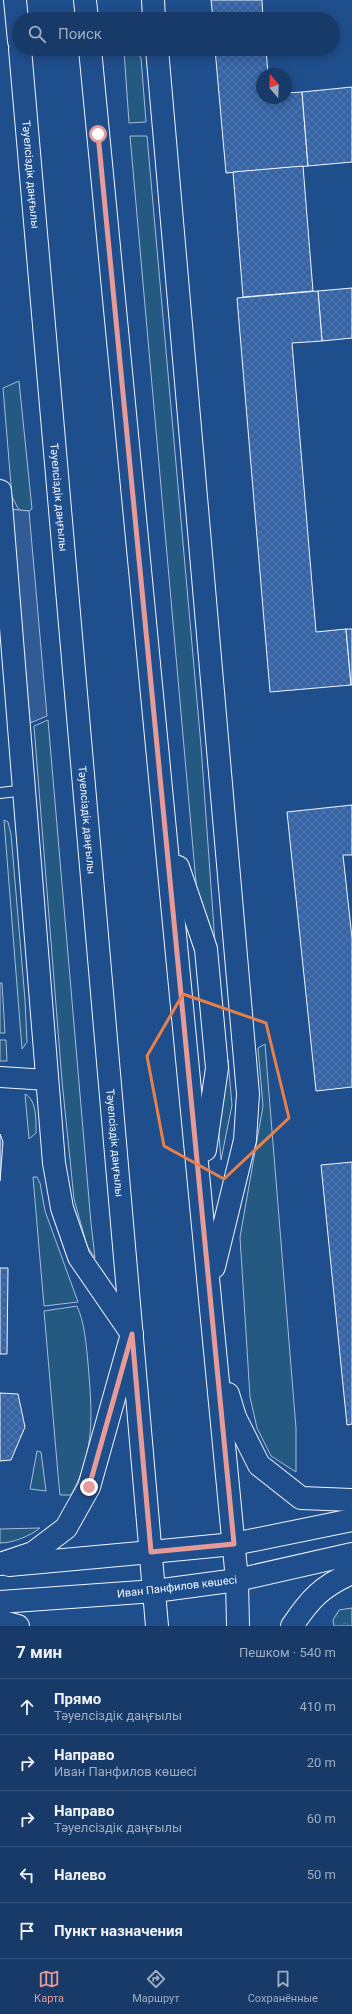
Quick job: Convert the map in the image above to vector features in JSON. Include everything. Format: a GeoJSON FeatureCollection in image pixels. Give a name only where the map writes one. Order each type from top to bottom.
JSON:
{"type":"FeatureCollection","features":[{"type":"Feature","properties":{"kind":"main road"},"geometry":{"type":"LineString","coordinates":[[15,0],[16,12]]}},
{"type":"Feature","properties":{"kind":"main road"},"geometry":{"type":"LineString","coordinates":[[85,0],[86,12]]}},
{"type":"Feature","properties":{"kind":"main road"},"geometry":{"type":"LineString","coordinates":[[153,0],[154,12]]}},
{"type":"Feature","properties":{"kind":"main road","name":"Тәуелсіздік даңғылы"},"geometry":{"type":"LineString","coordinates":[[21,56],[157,1626]]}},
{"type":"Feature","properties":{"kind":"main road"},"geometry":{"type":"LineString","coordinates":[[91,56],[234,1544],[237,1580],[238,1626]]}},
{"type":"Feature","properties":{"kind":"main road"},"geometry":{"type":"LineString","coordinates":[[158,56],[248,1094],[245,1140],[209,1284]]}},
{"type":"Feature","properties":{"kind":"main road"},"geometry":{"type":"LineString","coordinates":[[0,491],[1,519],[25,790],[54,1163],[62,1208],[79,1257],[132,1334],[89,1487],[66,1528],[34,1553],[0,1565]]}},
{"type":"Feature","properties":{"kind":"main road"},"geometry":{"type":"LineString","coordinates":[[166,834],[206,949],[217,1068],[200,1185]]}},
{"type":"Feature","properties":{"kind":"main road"},"geometry":{"type":"LineString","coordinates":[[216,1356],[235,1417],[259,1465],[301,1498],[352,1500]]}},
{"type":"Feature","properties":{"kind":"main road"},"geometry":{"type":"LineString","coordinates":[[0,1565],[234,1544],[352,1520]]}},
{"type":"Feature","properties":{"kind":"main road","name":"Иван Панфилов көшесі"},"geometry":{"type":"LineString","coordinates":[[0,1602],[155,1591],[237,1580],[352,1554]]}},
{"type":"Feature","properties":{"kind":"main road"},"geometry":{"type":"LineString","coordinates":[[292,1626],[301,1612],[323,1588],[352,1574]]}},
{"type":"Feature","properties":{"kind":"main road"},"geometry":{"type":"LineString","coordinates":[[0,1621],[18,1626]]}},
{"type":"Feature","properties":{"kind":"street"},"geometry":{"type":"LineString","coordinates":[[0,1077],[48,1080]]}},
{"type":"Feature","properties":{"kind":"lane"},"geometry":{"type":"LineString","coordinates":[[0,793],[25,790]]}},
{"type":"Feature","properties":{"kind":"highlighted area"},"geometry":{"type":"Polygon","coordinates":[[[183,994],[266,1023],[289,1118],[224,1179],[164,1146],[147,1056],[183,994]]]}},
{"type":"Feature","properties":{"kind":"green space"},"geometry":{"type":"Polygon","coordinates":[[[124,56],[140,56],[146,122],[129,123],[124,56]]]}},
{"type":"Feature","properties":{"kind":"green space"},"geometry":{"type":"Polygon","coordinates":[[[130,136],[147,136],[201,746],[216,957],[197,894],[130,136]]]}},
{"type":"Feature","properties":{"kind":"green space"},"geometry":{"type":"Polygon","coordinates":[[[19,381],[32,509],[29,511],[19,510],[12,497],[3,388],[19,381]]]}},
{"type":"Feature","properties":{"kind":"green space"},"geometry":{"type":"Polygon","coordinates":[[[48,720],[95,1258],[87,1246],[74,1199],[62,1081],[34,726],[48,720]]]}},
{"type":"Feature","properties":{"kind":"green space"},"geometry":{"type":"Polygon","coordinates":[[[4,820],[8,822],[11,834],[25,1000],[27,1042],[22,1049],[4,820]]]}},
{"type":"Feature","properties":{"kind":"green space"},"geometry":{"type":"Polygon","coordinates":[[[0,983],[2,983],[5,1033],[0,1033],[0,983]]]}},
{"type":"Feature","properties":{"kind":"green space"},"geometry":{"type":"Polygon","coordinates":[[[0,1040],[6,1040],[7,1061],[0,1061],[0,1040]]]}},
{"type":"Feature","properties":{"kind":"green space"},"geometry":{"type":"Polygon","coordinates":[[[265,1044],[296,1428],[296,1472],[271,1456],[257,1428],[250,1397],[240,1237],[263,1106],[258,1048],[265,1044]]]}},
{"type":"Feature","properties":{"kind":"green space"},"geometry":{"type":"Polygon","coordinates":[[[228,1060],[232,1105],[221,1160],[218,1124],[228,1060]]]}},
{"type":"Feature","properties":{"kind":"green space"},"geometry":{"type":"Polygon","coordinates":[[[25,1094],[32,1101],[36,1117],[36,1133],[29,1139],[25,1094]]]}},
{"type":"Feature","properties":{"kind":"green space"},"geometry":{"type":"Polygon","coordinates":[[[33,1177],[37,1177],[40,1183],[45,1211],[78,1302],[44,1306],[33,1177]]]}},
{"type":"Feature","properties":{"kind":"green space"},"geometry":{"type":"Polygon","coordinates":[[[77,1306],[80,1313],[87,1349],[91,1398],[90,1430],[85,1462],[79,1478],[71,1495],[60,1495],[44,1311],[77,1306]]]}},
{"type":"Feature","properties":{"kind":"green space"},"geometry":{"type":"Polygon","coordinates":[[[37,1451],[41,1452],[46,1491],[30,1489],[37,1451]]]}},
{"type":"Feature","properties":{"kind":"green space"},"geometry":{"type":"Polygon","coordinates":[[[40,1528],[21,1538],[10,1542],[0,1543],[0,1529],[40,1528]]]}},
{"type":"Feature","properties":{"kind":"green space"},"geometry":{"type":"Polygon","coordinates":[[[352,1608],[352,1626],[334,1626],[333,1620],[339,1610],[352,1608]]]}},
{"type":"Feature","properties":{"kind":"shaded area"},"geometry":{"type":"Polygon","coordinates":[[[11,509],[29,511],[47,716],[30,723],[11,509]]]}},
{"type":"Feature","properties":{"kind":"building"},"geometry":{"type":"Polygon","coordinates":[[[211,0],[262,0],[263,12],[212,12],[211,0]]]}},
{"type":"Feature","properties":{"kind":"building"},"geometry":{"type":"Polygon","coordinates":[[[216,56],[267,56],[268,68],[256,68],[256,104],[292,104],[292,93],[302,92],[308,166],[226,173],[216,56]]]}},
{"type":"Feature","properties":{"kind":"building"},"geometry":{"type":"Polygon","coordinates":[[[352,87],[352,162],[308,166],[302,92],[352,87]]]}},
{"type":"Feature","properties":{"kind":"building"},"geometry":{"type":"Polygon","coordinates":[[[303,166],[313,291],[243,297],[233,172],[303,166]]]}},
{"type":"Feature","properties":{"kind":"building"},"geometry":{"type":"Polygon","coordinates":[[[352,288],[352,338],[322,341],[318,291],[352,288]]]}},
{"type":"Feature","properties":{"kind":"building"},"geometry":{"type":"Polygon","coordinates":[[[318,291],[322,341],[292,343],[316,632],[346,629],[351,685],[270,692],[237,298],[318,291]]]}},
{"type":"Feature","properties":{"kind":"building"},"geometry":{"type":"Polygon","coordinates":[[[346,629],[352,629],[352,685],[351,685],[346,629]]]}},
{"type":"Feature","properties":{"kind":"building"},"geometry":{"type":"Polygon","coordinates":[[[352,805],[352,855],[343,855],[352,938],[352,1087],[316,1091],[287,812],[352,805]]]}},
{"type":"Feature","properties":{"kind":"building"},"geometry":{"type":"Polygon","coordinates":[[[0,1134],[3,1142],[0,1181],[0,1134]]]}},
{"type":"Feature","properties":{"kind":"building"},"geometry":{"type":"Polygon","coordinates":[[[352,1162],[352,1424],[347,1425],[321,1165],[352,1162]]]}},
{"type":"Feature","properties":{"kind":"building"},"geometry":{"type":"Polygon","coordinates":[[[0,1268],[8,1268],[7,1354],[0,1354],[0,1268]]]}},
{"type":"Feature","properties":{"kind":"building"},"geometry":{"type":"Polygon","coordinates":[[[0,1393],[18,1394],[25,1427],[11,1460],[0,1461],[0,1393]]]}},
{"type":"Feature","properties":{"kind":"route"},"geometry":{"type":"LineString","coordinates":[[89,1487],[132,1334],[151,1552],[234,1544],[98,134]]}}]}
